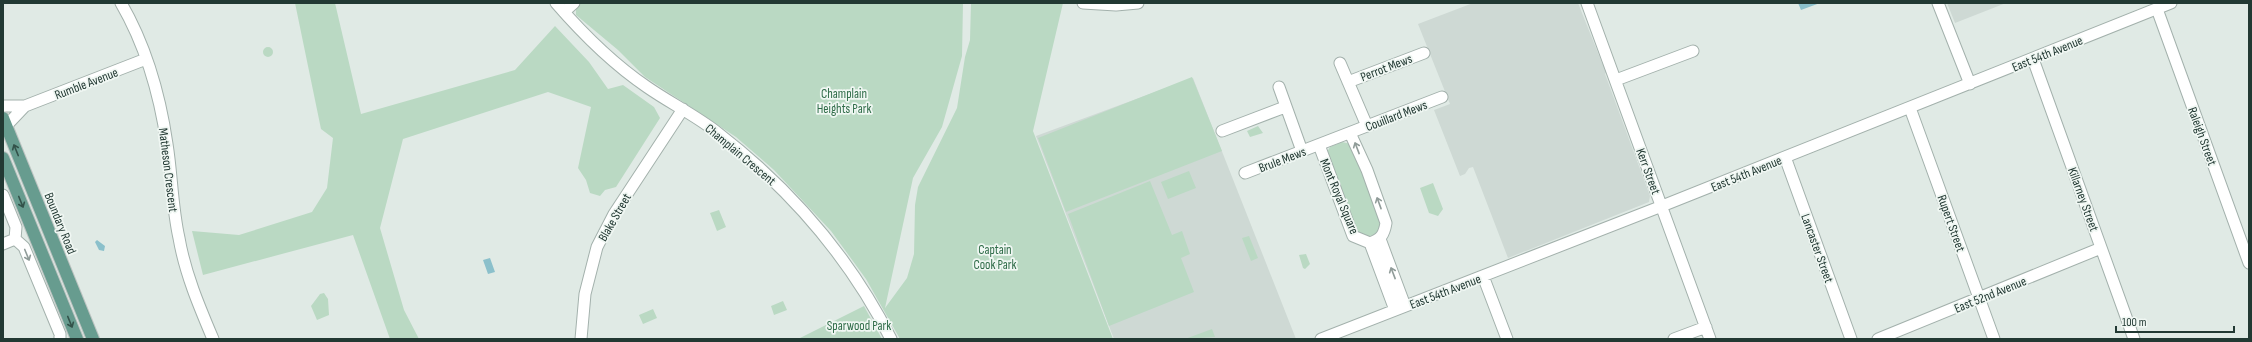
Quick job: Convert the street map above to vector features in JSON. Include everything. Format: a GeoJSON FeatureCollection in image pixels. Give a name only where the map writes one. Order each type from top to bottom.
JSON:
{"type":"FeatureCollection","features":[{"type":"Feature","properties":{"kind":"main road","name":"Boundary Road"},"geometry":{"type":"LineString","coordinates":[[5,122],[93,339]]}},
{"type":"Feature","properties":{"kind":"main road"},"geometry":{"type":"LineString","coordinates":[[3,158],[77,339]]}},
{"type":"Feature","properties":{"kind":"street","name":"Matheson Crescent"},"geometry":{"type":"LineString","coordinates":[[121,3],[146,59],[155,87],[168,145],[172,195],[179,239],[193,287],[213,339]]}},
{"type":"Feature","properties":{"kind":"street","name":"Champlain Crescent"},"geometry":{"type":"LineString","coordinates":[[556,3],[620,66],[646,87],[683,109],[717,132],[764,172],[818,227],[858,284],[891,339]]}},
{"type":"Feature","properties":{"kind":"street"},"geometry":{"type":"LineString","coordinates":[[564,12],[574,3]]}},
{"type":"Feature","properties":{"kind":"street"},"geometry":{"type":"LineString","coordinates":[[1083,3],[1116,5],[1138,3]]}},
{"type":"Feature","properties":{"kind":"street","name":"Kerr Street"},"geometry":{"type":"LineString","coordinates":[[1587,3],[1710,339]]}},
{"type":"Feature","properties":{"kind":"street"},"geometry":{"type":"LineString","coordinates":[[1938,3],[1970,84]]}},
{"type":"Feature","properties":{"kind":"street","name":"East 54th Avenue"},"geometry":{"type":"LineString","coordinates":[[1320,339],[1662,206],[2171,3]]}},
{"type":"Feature","properties":{"kind":"street","name":"Raleigh Street"},"geometry":{"type":"LineString","coordinates":[[2156,9],[2249,263]]}},
{"type":"Feature","properties":{"kind":"street"},"geometry":{"type":"LineString","coordinates":[[1616,80],[1693,51]]}},
{"type":"Feature","properties":{"kind":"street","name":"Perrot Mews"},"geometry":{"type":"LineString","coordinates":[[1348,82],[1424,53]]}},
{"type":"Feature","properties":{"kind":"street","name":"Rumble Avenue"},"geometry":{"type":"LineString","coordinates":[[5,122],[25,106],[146,59]]}},
{"type":"Feature","properties":{"kind":"street","name":"Killarney Street"},"geometry":{"type":"LineString","coordinates":[[2033,59],[2134,339]]}},
{"type":"Feature","properties":{"kind":"street"},"geometry":{"type":"LineString","coordinates":[[1340,63],[1367,126]]}},
{"type":"Feature","properties":{"kind":"street"},"geometry":{"type":"LineString","coordinates":[[1279,87],[1302,151]]}},
{"type":"Feature","properties":{"kind":"street","name":"Couillard Mews"},"geometry":{"type":"LineString","coordinates":[[1350,133],[1442,97]]}},
{"type":"Feature","properties":{"kind":"street","name":"Rumble Avenue"},"geometry":{"type":"LineString","coordinates":[[3,106],[25,106]]}},
{"type":"Feature","properties":{"kind":"street"},"geometry":{"type":"LineString","coordinates":[[1222,131],[1285,106]]}},
{"type":"Feature","properties":{"kind":"street","name":"Rupert Street"},"geometry":{"type":"LineString","coordinates":[[1910,108],[1994,339]]}},
{"type":"Feature","properties":{"kind":"street","name":"Blake Street"},"geometry":{"type":"LineString","coordinates":[[580,339],[585,294],[597,247],[614,214],[683,109]]}},
{"type":"Feature","properties":{"kind":"street"},"geometry":{"type":"LineString","coordinates":[[1350,133],[1367,170],[1386,223],[1385,232],[1375,241]]}},
{"type":"Feature","properties":{"kind":"street","name":"Mont Royal Square"},"geometry":{"type":"LineString","coordinates":[[1350,133],[1319,145],[1353,236],[1375,241],[1400,308]]}},
{"type":"Feature","properties":{"kind":"street","name":"Brule Mews"},"geometry":{"type":"LineString","coordinates":[[1245,174],[1319,145]]}},
{"type":"Feature","properties":{"kind":"street","name":"Lancaster Street"},"geometry":{"type":"LineString","coordinates":[[1785,157],[1851,339]]}},
{"type":"Feature","properties":{"kind":"street"},"geometry":{"type":"LineString","coordinates":[[3,195],[16,227],[15,239]]}},
{"type":"Feature","properties":{"kind":"street"},"geometry":{"type":"LineString","coordinates":[[3,244],[15,239]]}},
{"type":"Feature","properties":{"kind":"street"},"geometry":{"type":"LineString","coordinates":[[15,239],[24,247],[60,334],[60,339]]}},
{"type":"Feature","properties":{"kind":"street","name":"East 52nd Avenue"},"geometry":{"type":"LineString","coordinates":[[1878,339],[2101,248]]}},
{"type":"Feature","properties":{"kind":"street"},"geometry":{"type":"LineString","coordinates":[[1483,276],[1507,339]]}},
{"type":"Feature","properties":{"kind":"street"},"geometry":{"type":"LineString","coordinates":[[1674,339],[1706,327]]}},
{"type":"Feature","properties":{"kind":"shaded area"},"geometry":{"type":"Polygon","coordinates":[[[1473,3],[1578,3],[1602,63],[1607,71],[1605,74],[1650,196],[1649,202],[1508,258],[1473,167],[1469,168],[1465,174],[1460,176],[1434,110],[1450,104],[1418,24],[1473,3]]]}},
{"type":"Feature","properties":{"kind":"shaded area"},"geometry":{"type":"Polygon","coordinates":[[[1947,3],[2006,3],[1955,23],[1947,3]]]}},
{"type":"Feature","properties":{"kind":"shaded area"},"geometry":{"type":"Polygon","coordinates":[[[1193,78],[1296,339],[1114,339],[1036,136],[1193,78]]]}},
{"type":"Feature","properties":{"kind":"green space"},"geometry":{"type":"Polygon","coordinates":[[[295,3],[335,3],[361,114],[515,70],[555,26],[589,62],[608,89],[623,85],[654,107],[660,118],[616,187],[605,190],[600,196],[590,193],[586,180],[578,168],[591,107],[548,92],[403,139],[380,228],[404,310],[419,339],[390,339],[353,235],[203,275],[192,231],[239,235],[312,212],[327,188],[333,138],[321,129],[295,3]]]}},
{"type":"Feature","properties":{"kind":"green space"},"geometry":{"type":"Polygon","coordinates":[[[581,3],[963,3],[962,56],[942,127],[913,178],[885,308],[907,278],[914,254],[915,205],[918,187],[957,108],[965,57],[970,40],[971,3],[1063,3],[1033,131],[1113,339],[900,339],[866,279],[831,231],[774,170],[736,137],[645,77],[618,50],[576,15],[576,9],[581,3]]]}},
{"type":"Feature","properties":{"kind":"green space"},"geometry":{"type":"Polygon","coordinates":[[[266,47],[270,47],[272,48],[272,56],[266,57],[263,54],[263,50],[266,47]]]}},
{"type":"Feature","properties":{"kind":"green space"},"geometry":{"type":"Polygon","coordinates":[[[1192,77],[1222,151],[1066,212],[1038,138],[1192,77]]]}},
{"type":"Feature","properties":{"kind":"green space"},"geometry":{"type":"Polygon","coordinates":[[[1258,126],[1263,133],[1250,137],[1247,131],[1258,126]]]}},
{"type":"Feature","properties":{"kind":"green space"},"geometry":{"type":"Polygon","coordinates":[[[1342,142],[1351,144],[1382,221],[1377,233],[1371,236],[1358,234],[1327,152],[1330,147],[1342,142]]]}},
{"type":"Feature","properties":{"kind":"green space"},"geometry":{"type":"Polygon","coordinates":[[[1189,171],[1196,188],[1168,199],[1161,182],[1189,171]]]}},
{"type":"Feature","properties":{"kind":"green space"},"geometry":{"type":"Polygon","coordinates":[[[1150,181],[1172,235],[1182,231],[1190,254],[1181,258],[1194,292],[1109,326],[1068,214],[1150,181]]]}},
{"type":"Feature","properties":{"kind":"green space"},"geometry":{"type":"Polygon","coordinates":[[[1433,183],[1443,209],[1438,216],[1429,213],[1420,188],[1433,183]]]}},
{"type":"Feature","properties":{"kind":"green space"},"geometry":{"type":"Polygon","coordinates":[[[719,210],[726,227],[717,231],[710,213],[719,210]]]}},
{"type":"Feature","properties":{"kind":"green space"},"geometry":{"type":"Polygon","coordinates":[[[1249,236],[1258,258],[1251,261],[1242,238],[1249,236]]]}},
{"type":"Feature","properties":{"kind":"green space"},"geometry":{"type":"Polygon","coordinates":[[[1306,254],[1310,264],[1305,269],[1303,268],[1299,255],[1306,254]]]}},
{"type":"Feature","properties":{"kind":"green space"},"geometry":{"type":"Polygon","coordinates":[[[324,293],[328,299],[329,315],[317,320],[311,306],[320,294],[324,293]]]}},
{"type":"Feature","properties":{"kind":"green space"},"geometry":{"type":"Polygon","coordinates":[[[783,301],[787,310],[774,315],[771,306],[783,301]]]}},
{"type":"Feature","properties":{"kind":"green space","name":"Sparwood Park"},"geometry":{"type":"Polygon","coordinates":[[[864,306],[882,339],[798,339],[864,306]]]}},
{"type":"Feature","properties":{"kind":"green space"},"geometry":{"type":"Polygon","coordinates":[[[653,309],[657,318],[643,324],[639,315],[653,309]]]}},
{"type":"Feature","properties":{"kind":"green space"},"geometry":{"type":"Polygon","coordinates":[[[1212,329],[1215,337],[1185,339],[1212,329]]]}},
{"type":"Feature","properties":{"kind":"water"},"geometry":{"type":"Polygon","coordinates":[[[1798,3],[1820,3],[1801,10],[1798,3]]]}},
{"type":"Feature","properties":{"kind":"water"},"geometry":{"type":"Polygon","coordinates":[[[97,240],[105,246],[104,251],[99,250],[95,242],[97,240]]]}},
{"type":"Feature","properties":{"kind":"water"},"geometry":{"type":"Polygon","coordinates":[[[490,258],[495,272],[488,274],[483,260],[490,258]]]}},
{"type":"Feature","properties":{"kind":"park label","name":"Champlain Heights Park"},"geometry":{"type":"Point","coordinates":[844,100]}},
{"type":"Feature","properties":{"kind":"park label","name":"Captain Cook Park"},"geometry":{"type":"Point","coordinates":[995,256]}}]}
